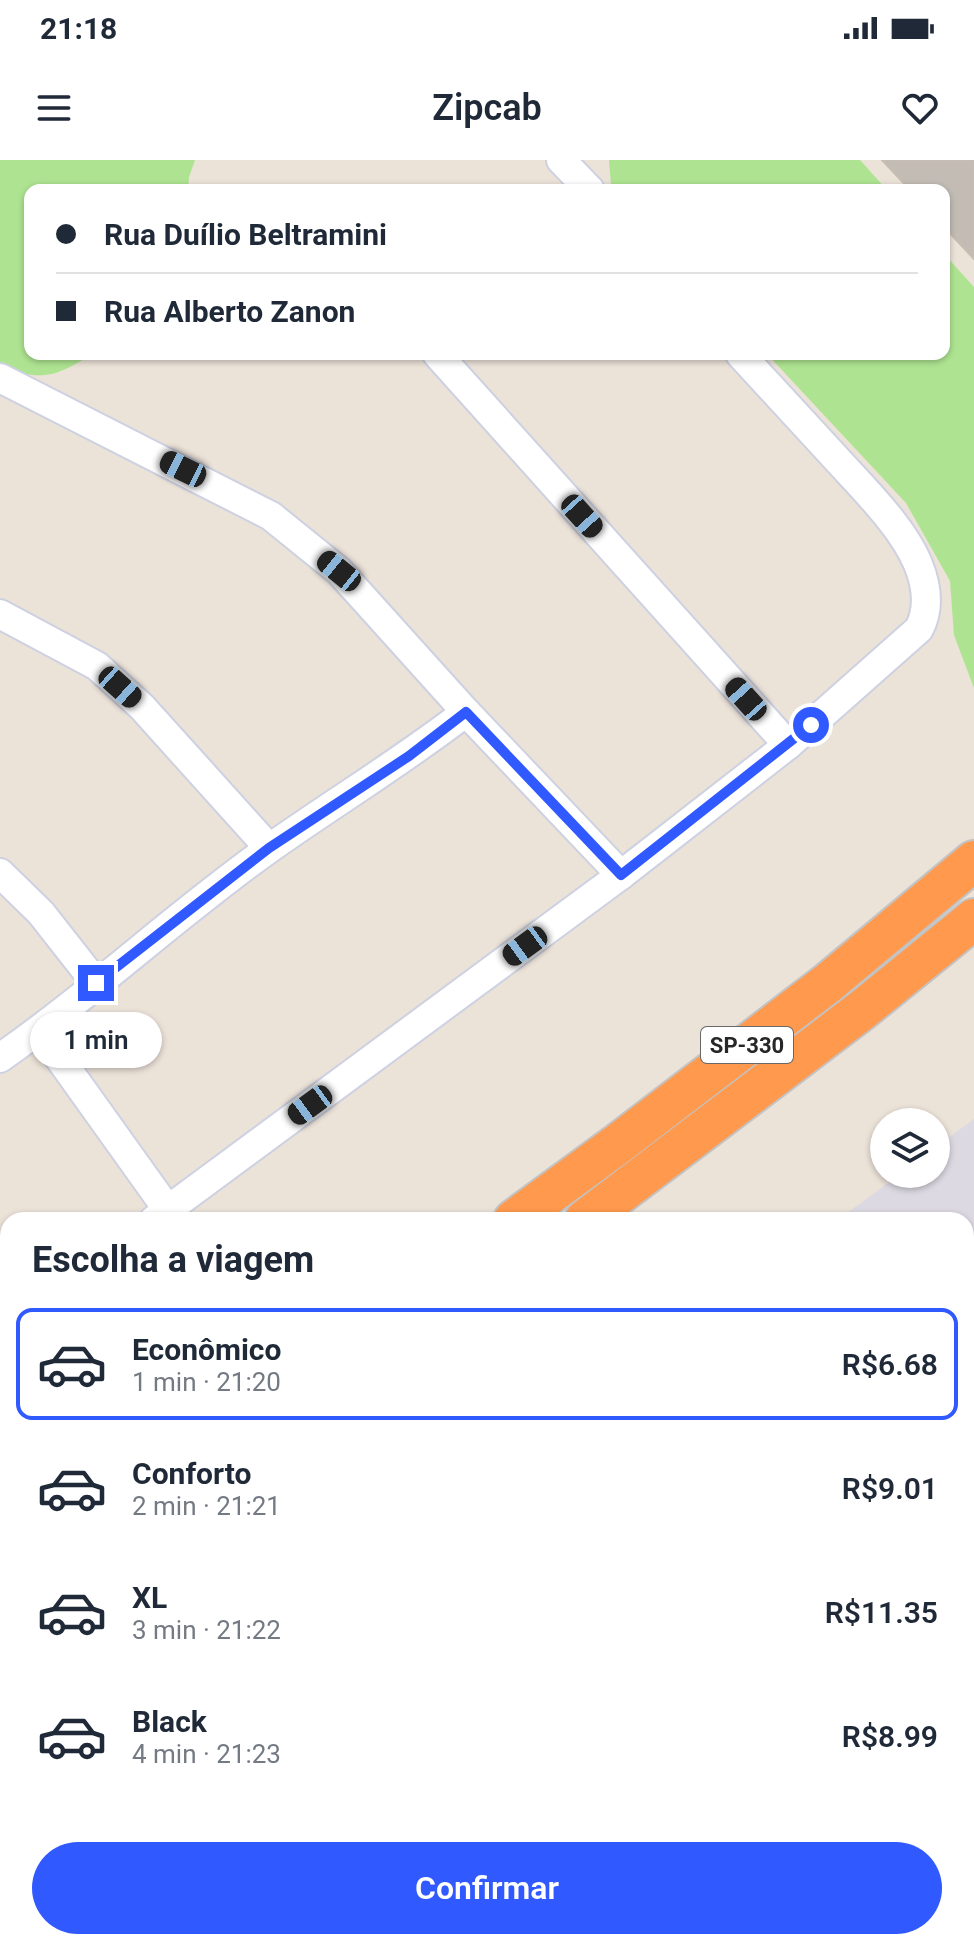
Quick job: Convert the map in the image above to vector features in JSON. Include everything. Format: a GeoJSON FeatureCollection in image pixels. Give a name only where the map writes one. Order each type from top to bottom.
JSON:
{"type":"FeatureCollection","features":[{"type":"Feature","properties":{"kind":"highway","name":"SP-330"},"geometry":{"type":"LineString","coordinates":[[525,1212],[828,983],[974,861]]}},
{"type":"Feature","properties":{"kind":"highway","name":"SP-330"},"geometry":{"type":"LineString","coordinates":[[596,1212],[862,1010],[974,919]]}},
{"type":"Feature","properties":{"kind":"street"},"geometry":{"type":"LineString","coordinates":[[561,160],[584,184]]}},
{"type":"Feature","properties":{"kind":"street"},"geometry":{"type":"LineString","coordinates":[[442,360],[788,745]]}},
{"type":"Feature","properties":{"kind":"street"},"geometry":{"type":"LineString","coordinates":[[165,1212],[621,875],[788,745],[919,629],[926,614],[926,592],[910,549],[874,501],[745,360]]}},
{"type":"Feature","properties":{"kind":"street"},"geometry":{"type":"LineString","coordinates":[[0,378],[271,516],[339,571],[466,712],[621,875]]}},
{"type":"Feature","properties":{"kind":"street"},"geometry":{"type":"LineString","coordinates":[[0,614],[97,666],[142,707],[269,848]]}},
{"type":"Feature","properties":{"kind":"street"},"geometry":{"type":"LineString","coordinates":[[0,1058],[40,1031],[96,983],[269,848],[409,756],[466,712]]}},
{"type":"Feature","properties":{"kind":"street"},"geometry":{"type":"LineString","coordinates":[[0,873],[41,913],[96,983]]}},
{"type":"Feature","properties":{"kind":"street"},"geometry":{"type":"LineString","coordinates":[[40,1031],[159,1212]]}},
{"type":"Feature","properties":{"kind":"shaded area"},"geometry":{"type":"Polygon","coordinates":[[[974,1119],[974,1212],[849,1212],[881,1188],[950,1188],[950,1137],[974,1119]]]}},
{"type":"Feature","properties":{"kind":"green space"},"geometry":{"type":"Polygon","coordinates":[[[0,160],[195,160],[188,184],[24,184],[24,360],[81,360],[48,375],[0,369],[0,160]]]}},
{"type":"Feature","properties":{"kind":"green space"},"geometry":{"type":"Polygon","coordinates":[[[609,160],[860,160],[882,184],[611,184],[609,160]]]}},
{"type":"Feature","properties":{"kind":"green space"},"geometry":{"type":"Polygon","coordinates":[[[950,261],[974,287],[974,688],[954,635],[950,581],[906,503],[773,360],[950,360],[950,261]]]}},
{"type":"Feature","properties":{"kind":"building"},"geometry":{"type":"Polygon","coordinates":[[[882,160],[974,160],[974,259],[950,233],[950,184],[904,184],[882,160]]]}},
{"type":"Feature","properties":{"kind":"route"},"geometry":{"type":"LineString","coordinates":[[96,983],[269,848],[409,756],[466,712],[621,875],[811,725]]}}]}
